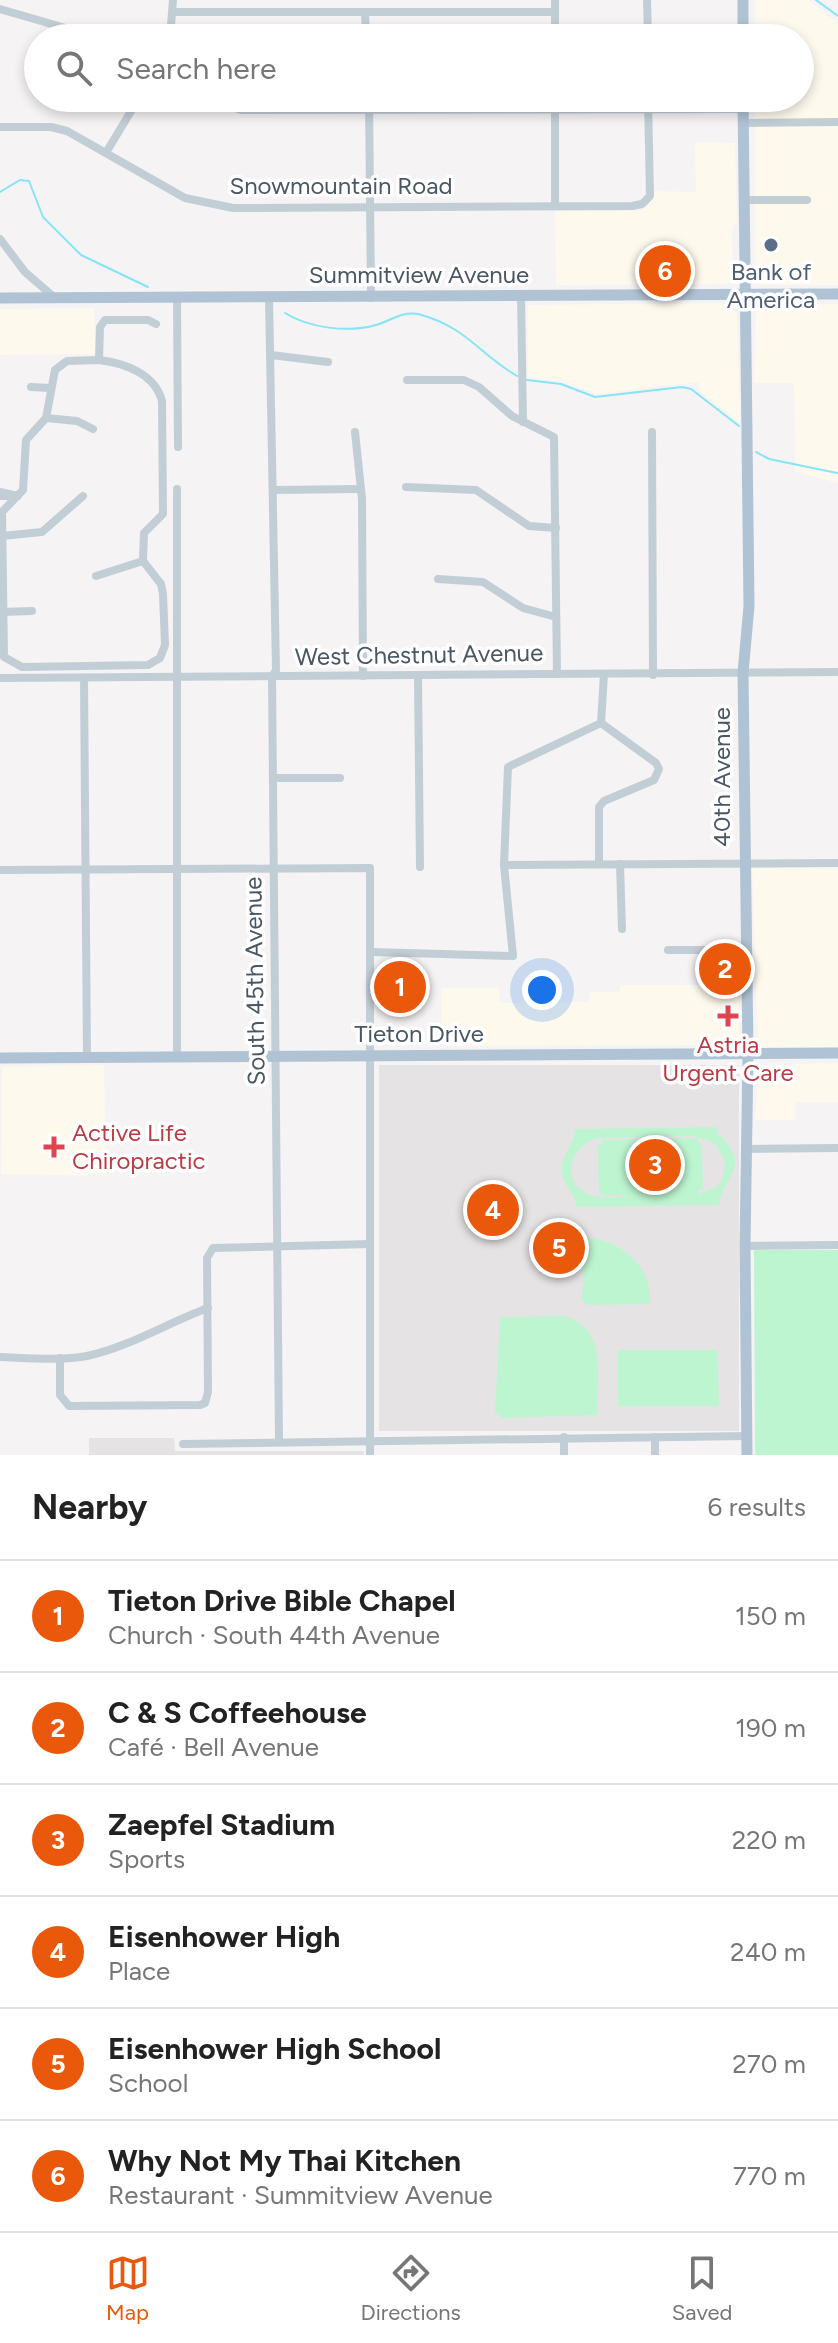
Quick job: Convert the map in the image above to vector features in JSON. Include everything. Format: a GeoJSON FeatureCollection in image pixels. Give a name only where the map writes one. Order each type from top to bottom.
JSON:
{"type":"FeatureCollection","features":[{"type":"Feature","properties":{"kind":"main road"},"geometry":{"type":"LineString","coordinates":[[743,0],[743,24]]}},
{"type":"Feature","properties":{"kind":"main road","name":"40th Avenue"},"geometry":{"type":"LineString","coordinates":[[743,112],[749,606],[743,673],[748,1054],[745,1246],[747,1455]]}},
{"type":"Feature","properties":{"kind":"main road","name":"Summitview Avenue"},"geometry":{"type":"LineString","coordinates":[[0,298],[838,294]]}},
{"type":"Feature","properties":{"kind":"main road","name":"Tieton Drive"},"geometry":{"type":"LineString","coordinates":[[0,1058],[838,1053]]}},
{"type":"Feature","properties":{"kind":"street"},"geometry":{"type":"LineString","coordinates":[[172,24],[173,0]]}},
{"type":"Feature","properties":{"kind":"street"},"geometry":{"type":"LineString","coordinates":[[555,0],[555,24]]}},
{"type":"Feature","properties":{"kind":"street"},"geometry":{"type":"LineString","coordinates":[[647,0],[648,24]]}},
{"type":"Feature","properties":{"kind":"street"},"geometry":{"type":"LineString","coordinates":[[0,9],[52,24]]}},
{"type":"Feature","properties":{"kind":"street"},"geometry":{"type":"LineString","coordinates":[[173,12],[555,12]]}},
{"type":"Feature","properties":{"kind":"street"},"geometry":{"type":"LineString","coordinates":[[365,13],[365,24]]}},
{"type":"Feature","properties":{"kind":"street"},"geometry":{"type":"LineString","coordinates":[[107,151],[131,112]]}},
{"type":"Feature","properties":{"kind":"street"},"geometry":{"type":"LineString","coordinates":[[369,112],[371,298]]}},
{"type":"Feature","properties":{"kind":"street"},"geometry":{"type":"LineString","coordinates":[[555,112],[555,206]]}},
{"type":"Feature","properties":{"kind":"street","name":"Snowmountain Road"},"geometry":{"type":"LineString","coordinates":[[0,127],[51,127],[81,136],[201,204],[233,208],[632,206],[644,203],[650,196],[648,112]]}},
{"type":"Feature","properties":{"kind":"street"},"geometry":{"type":"LineString","coordinates":[[743,123],[838,122]]}},
{"type":"Feature","properties":{"kind":"street"},"geometry":{"type":"LineString","coordinates":[[745,200],[807,200]]}},
{"type":"Feature","properties":{"kind":"street"},"geometry":{"type":"LineString","coordinates":[[0,239],[25,272],[56,299]]}},
{"type":"Feature","properties":{"kind":"street"},"geometry":{"type":"LineString","coordinates":[[521,296],[523,422]]}},
{"type":"Feature","properties":{"kind":"street","name":"South 45th Avenue"},"geometry":{"type":"LineString","coordinates":[[269,298],[275,522],[276,670],[272,677],[279,1441]]}},
{"type":"Feature","properties":{"kind":"street"},"geometry":{"type":"LineString","coordinates":[[177,299],[178,447]]}},
{"type":"Feature","properties":{"kind":"street"},"geometry":{"type":"LineString","coordinates":[[99,360],[100,327],[105,320],[148,320],[156,324]]}},
{"type":"Feature","properties":{"kind":"street"},"geometry":{"type":"LineString","coordinates":[[271,355],[328,362]]}},
{"type":"Feature","properties":{"kind":"street"},"geometry":{"type":"LineString","coordinates":[[117,362],[152,382],[162,401],[163,514],[144,533],[143,561],[161,584],[165,645],[160,658],[148,665],[13,664],[4,657],[3,510],[25,486],[26,440],[46,418],[50,388],[61,363],[117,362]]}},
{"type":"Feature","properties":{"kind":"street"},"geometry":{"type":"LineString","coordinates":[[407,380],[464,380],[479,387],[523,422],[554,437],[557,442],[557,674]]}},
{"type":"Feature","properties":{"kind":"street"},"geometry":{"type":"LineString","coordinates":[[31,387],[50,388]]}},
{"type":"Feature","properties":{"kind":"street"},"geometry":{"type":"LineString","coordinates":[[46,418],[77,421],[93,429]]}},
{"type":"Feature","properties":{"kind":"street"},"geometry":{"type":"LineString","coordinates":[[164,431],[177,431]]}},
{"type":"Feature","properties":{"kind":"street"},"geometry":{"type":"LineString","coordinates":[[355,432],[362,517],[363,676]]}},
{"type":"Feature","properties":{"kind":"street"},"geometry":{"type":"LineString","coordinates":[[652,432],[653,675]]}},
{"type":"Feature","properties":{"kind":"street"},"geometry":{"type":"LineString","coordinates":[[406,487],[476,490],[529,526],[556,528]]}},
{"type":"Feature","properties":{"kind":"street"},"geometry":{"type":"LineString","coordinates":[[177,489],[177,1057]]}},
{"type":"Feature","properties":{"kind":"street"},"geometry":{"type":"LineString","coordinates":[[274,490],[359,489]]}},
{"type":"Feature","properties":{"kind":"street"},"geometry":{"type":"LineString","coordinates":[[0,494],[18,496]]}},
{"type":"Feature","properties":{"kind":"street"},"geometry":{"type":"LineString","coordinates":[[2,536],[42,532],[83,496]]}},
{"type":"Feature","properties":{"kind":"street"},"geometry":{"type":"LineString","coordinates":[[96,576],[143,561]]}},
{"type":"Feature","properties":{"kind":"street"},"geometry":{"type":"LineString","coordinates":[[438,579],[483,582],[523,608],[556,617]]}},
{"type":"Feature","properties":{"kind":"street"},"geometry":{"type":"LineString","coordinates":[[2,612],[32,611]]}},
{"type":"Feature","properties":{"kind":"street","name":"West Chestnut Avenue"},"geometry":{"type":"LineString","coordinates":[[0,678],[838,672]]}},
{"type":"Feature","properties":{"kind":"street"},"geometry":{"type":"LineString","coordinates":[[601,723],[604,674]]}},
{"type":"Feature","properties":{"kind":"street"},"geometry":{"type":"LineString","coordinates":[[418,676],[420,867]]}},
{"type":"Feature","properties":{"kind":"street"},"geometry":{"type":"LineString","coordinates":[[84,678],[87,1057]]}},
{"type":"Feature","properties":{"kind":"street"},"geometry":{"type":"LineString","coordinates":[[599,864],[599,807],[604,801],[654,780],[659,769],[656,763],[601,723]]}},
{"type":"Feature","properties":{"kind":"street"},"geometry":{"type":"LineString","coordinates":[[372,952],[513,956],[504,865],[508,767],[601,723]]}},
{"type":"Feature","properties":{"kind":"street"},"geometry":{"type":"LineString","coordinates":[[274,778],[340,778]]}},
{"type":"Feature","properties":{"kind":"street"},"geometry":{"type":"LineString","coordinates":[[504,865],[838,863]]}},
{"type":"Feature","properties":{"kind":"street"},"geometry":{"type":"LineString","coordinates":[[620,864],[622,929]]}},
{"type":"Feature","properties":{"kind":"street"},"geometry":{"type":"LineString","coordinates":[[0,870],[370,868],[370,1455]]}},
{"type":"Feature","properties":{"kind":"street"},"geometry":{"type":"LineString","coordinates":[[668,950],[746,950]]}},
{"type":"Feature","properties":{"kind":"street"},"geometry":{"type":"LineString","coordinates":[[746,1149],[838,1148]]}},
{"type":"Feature","properties":{"kind":"street"},"geometry":{"type":"LineString","coordinates":[[60,1358],[60,1395],[69,1406],[205,1403],[208,1392],[210,1252],[222,1245],[370,1244]]}},
{"type":"Feature","properties":{"kind":"street"},"geometry":{"type":"LineString","coordinates":[[745,1246],[838,1245]]}},
{"type":"Feature","properties":{"kind":"street"},"geometry":{"type":"LineString","coordinates":[[0,1357],[86,1356],[135,1341],[168,1323],[208,1308]]}},
{"type":"Feature","properties":{"kind":"street"},"geometry":{"type":"LineString","coordinates":[[183,1444],[747,1436]]}},
{"type":"Feature","properties":{"kind":"street"},"geometry":{"type":"LineString","coordinates":[[564,1437],[564,1455]]}},
{"type":"Feature","properties":{"kind":"street"},"geometry":{"type":"LineString","coordinates":[[655,1437],[655,1455]]}},
{"type":"Feature","properties":{"kind":"shaded area"},"geometry":{"type":"Polygon","coordinates":[[[755,0],[809,0],[838,24],[838,285],[764,285],[755,282],[755,112],[814,112],[814,24],[755,24],[755,0]]]}},
{"type":"Feature","properties":{"kind":"shaded area"},"geometry":{"type":"Polygon","coordinates":[[[695,142],[735,143],[737,220],[732,230],[733,278],[728,284],[556,285],[555,211],[637,211],[647,208],[653,191],[696,192],[695,142]]]}},
{"type":"Feature","properties":{"kind":"shaded area"},"geometry":{"type":"Polygon","coordinates":[[[727,303],[737,314],[740,423],[700,392],[698,382],[596,394],[562,382],[528,377],[528,305],[727,303]]]}},
{"type":"Feature","properties":{"kind":"shaded area"},"geometry":{"type":"Polygon","coordinates":[[[838,304],[838,483],[795,472],[794,383],[754,383],[756,309],[762,305],[838,304]]]}},
{"type":"Feature","properties":{"kind":"shaded area"},"geometry":{"type":"Polygon","coordinates":[[[94,308],[95,354],[0,355],[0,309],[94,308]]]}},
{"type":"Feature","properties":{"kind":"shaded area"},"geometry":{"type":"Polygon","coordinates":[[[752,868],[838,869],[838,1047],[764,1047],[758,1043],[752,868]]]}},
{"type":"Feature","properties":{"kind":"shaded area"},"geometry":{"type":"Polygon","coordinates":[[[716,945],[739,945],[739,1039],[732,1045],[442,1046],[441,988],[499,988],[500,1003],[589,1002],[590,992],[620,992],[620,985],[715,985],[716,945]]]}},
{"type":"Feature","properties":{"kind":"shaded area"},"geometry":{"type":"Polygon","coordinates":[[[838,1063],[838,1102],[795,1102],[795,1120],[755,1120],[759,1065],[838,1063]]]}},
{"type":"Feature","properties":{"kind":"shaded area"},"geometry":{"type":"Polygon","coordinates":[[[104,1065],[106,1176],[1,1174],[2,1067],[104,1065]]]}},
{"type":"Feature","properties":{"kind":"shaded area"},"geometry":{"type":"Polygon","coordinates":[[[379,1065],[739,1065],[739,1431],[379,1431],[379,1065]]]}},
{"type":"Feature","properties":{"kind":"shaded area"},"geometry":{"type":"Polygon","coordinates":[[[89,1438],[174,1438],[175,1451],[364,1451],[364,1455],[89,1455],[89,1438]]]}},
{"type":"Feature","properties":{"kind":"green space"},"geometry":{"type":"Polygon","coordinates":[[[717,1127],[718,1134],[734,1156],[735,1164],[720,1205],[576,1207],[562,1172],[563,1160],[575,1129],[717,1127]],[[695,1136],[598,1138],[589,1141],[576,1153],[572,1177],[576,1185],[589,1195],[606,1197],[629,1196],[603,1196],[599,1191],[598,1145],[602,1145],[602,1140],[697,1138],[698,1143],[702,1143],[703,1189],[698,1190],[698,1194],[715,1188],[722,1180],[725,1160],[714,1143],[695,1136]]]}},
{"type":"Feature","properties":{"kind":"green space"},"geometry":{"type":"Polygon","coordinates":[[[586,1238],[611,1244],[632,1258],[646,1278],[650,1304],[588,1305],[582,1300],[586,1238]]]}},
{"type":"Feature","properties":{"kind":"green space"},"geometry":{"type":"Polygon","coordinates":[[[754,1250],[838,1250],[838,1455],[755,1455],[754,1250]]]}},
{"type":"Feature","properties":{"kind":"green space"},"geometry":{"type":"Polygon","coordinates":[[[564,1316],[578,1322],[594,1343],[598,1370],[597,1415],[502,1418],[495,1412],[500,1317],[564,1316]]]}},
{"type":"Feature","properties":{"kind":"green space"},"geometry":{"type":"Polygon","coordinates":[[[618,1350],[718,1350],[719,1406],[618,1406],[618,1350]]]}},
{"type":"Feature","properties":{"kind":"waterway"},"geometry":{"type":"LineString","coordinates":[[816,0],[838,16]]}},
{"type":"Feature","properties":{"kind":"waterway"},"geometry":{"type":"LineString","coordinates":[[0,192],[20,180],[29,181],[43,217],[81,255],[148,287]]}},
{"type":"Feature","properties":{"kind":"waterway"},"geometry":{"type":"LineString","coordinates":[[285,313],[305,322],[341,329],[365,327],[401,315],[418,314],[449,326],[517,376]]}},
{"type":"Feature","properties":{"kind":"waterway"},"geometry":{"type":"LineString","coordinates":[[527,380],[561,384],[595,397],[682,387],[691,389],[739,426]]}},
{"type":"Feature","properties":{"kind":"waterway"},"geometry":{"type":"LineString","coordinates":[[756,452],[769,459],[837,473]]}},
{"type":"Feature","properties":{"kind":"place","name":"Bank of America"},"geometry":{"type":"Point","coordinates":[771,245]}},
{"type":"Feature","properties":{"kind":"place","name":"Why Not My Thai Kitchen"},"geometry":{"type":"Point","coordinates":[665,271]}},
{"type":"Feature","properties":{"kind":"place","name":"C & S Coffeehouse"},"geometry":{"type":"Point","coordinates":[725,969]}},
{"type":"Feature","properties":{"kind":"place","name":"Tieton Drive Bible Chapel"},"geometry":{"type":"Point","coordinates":[400,987]}},
{"type":"Feature","properties":{"kind":"place","name":"Astria Urgent Care"},"geometry":{"type":"Point","coordinates":[728,1016]}},
{"type":"Feature","properties":{"kind":"place","name":"Active Life Chiropractic"},"geometry":{"type":"Point","coordinates":[54,1147]}},
{"type":"Feature","properties":{"kind":"place","name":"Zaepfel Stadium"},"geometry":{"type":"Point","coordinates":[655,1165]}},
{"type":"Feature","properties":{"kind":"place","name":"Eisenhower High"},"geometry":{"type":"Point","coordinates":[493,1210]}},
{"type":"Feature","properties":{"kind":"place","name":"Eisenhower High School"},"geometry":{"type":"Point","coordinates":[559,1248]}}]}
